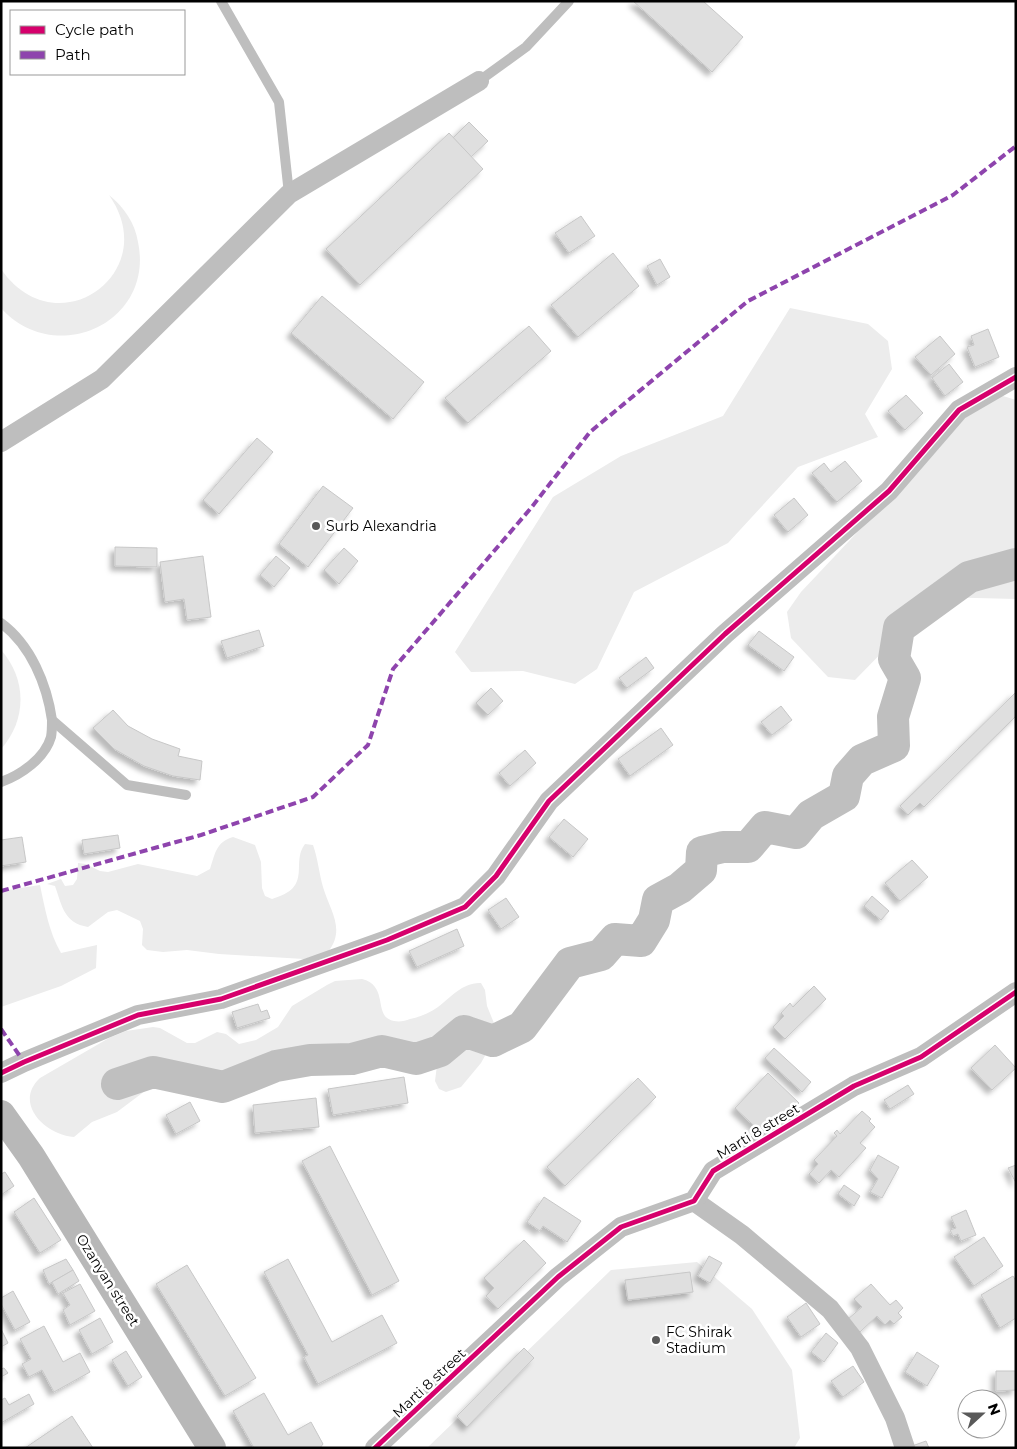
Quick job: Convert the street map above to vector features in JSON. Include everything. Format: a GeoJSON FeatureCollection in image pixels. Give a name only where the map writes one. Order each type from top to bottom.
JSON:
{"type":"FeatureCollection","features":[{"type":"Feature","properties":{"kind":"main road","name":"Ozanyan street"},"geometry":{"type":"LineString","coordinates":[[1,1114],[31,1156],[212,1448]]}},
{"type":"Feature","properties":{"kind":"street"},"geometry":{"type":"LineString","coordinates":[[1,442],[102,379],[289,194],[479,81]]}},
{"type":"Feature","properties":{"kind":"street"},"geometry":{"type":"LineString","coordinates":[[1,1073],[138,1015],[220,999],[386,940],[465,907],[496,876],[549,801],[725,634],[889,491],[959,410],[1016,376]]}},
{"type":"Feature","properties":{"kind":"street","name":"Marti 8 street"},"geometry":{"type":"LineString","coordinates":[[375,1448],[558,1277],[621,1227],[694,1201],[712,1171],[854,1086],[921,1057],[1016,992]]}},
{"type":"Feature","properties":{"kind":"street"},"geometry":{"type":"LineString","coordinates":[[694,1201],[742,1235],[830,1309],[860,1348],[895,1418],[900,1444]]}},
{"type":"Feature","properties":{"kind":"lane"},"geometry":{"type":"LineString","coordinates":[[221,1],[279,102],[289,194]]}},
{"type":"Feature","properties":{"kind":"lane"},"geometry":{"type":"LineString","coordinates":[[479,81],[526,47],[569,1]]}},
{"type":"Feature","properties":{"kind":"lane"},"geometry":{"type":"LineString","coordinates":[[1,624],[18,639],[42,680],[50,701],[52,720],[51,737],[42,753],[27,768],[1,782]]}},
{"type":"Feature","properties":{"kind":"lane"},"geometry":{"type":"LineString","coordinates":[[52,720],[127,785],[186,795]]}},
{"type":"Feature","properties":{"kind":"shaded area"},"geometry":{"type":"Polygon","coordinates":[[[109,195],[128,216],[137,235],[139,271],[131,295],[116,314],[96,328],[73,335],[48,334],[23,326],[1,308],[1,269],[24,292],[49,302],[74,301],[96,291],[114,274],[123,251],[122,224],[109,195]]]}},
{"type":"Feature","properties":{"kind":"shaded area"},"geometry":{"type":"Polygon","coordinates":[[[790,308],[868,324],[888,341],[892,369],[865,414],[878,437],[798,467],[728,543],[634,592],[597,669],[575,684],[523,671],[471,672],[455,652],[553,497],[621,456],[723,416],[790,308]]]}},
{"type":"Feature","properties":{"kind":"shaded area"},"geometry":{"type":"Polygon","coordinates":[[[1003,396],[1016,400],[1016,599],[936,597],[855,680],[828,677],[791,638],[787,612],[801,592],[980,402],[1003,396]]]}},
{"type":"Feature","properties":{"kind":"shaded area"},"geometry":{"type":"Polygon","coordinates":[[[1,650],[10,661],[16,674],[21,700],[16,725],[10,738],[1,749],[1,650]]]}},
{"type":"Feature","properties":{"kind":"shaded area"},"geometry":{"type":"Polygon","coordinates":[[[233,837],[255,845],[261,862],[262,888],[265,896],[272,899],[285,894],[293,888],[299,874],[301,852],[305,844],[313,845],[323,887],[335,920],[336,936],[328,952],[304,959],[219,954],[187,950],[163,952],[147,950],[142,945],[143,929],[140,921],[117,910],[108,912],[88,927],[80,925],[69,918],[65,912],[55,886],[47,884],[61,879],[65,886],[73,885],[77,879],[78,863],[108,872],[138,864],[197,876],[210,869],[220,845],[233,837]]]}},
{"type":"Feature","properties":{"kind":"shaded area"},"geometry":{"type":"Polygon","coordinates":[[[40,885],[50,929],[61,953],[97,945],[96,968],[61,986],[1,1007],[1,891],[40,885]]]}},
{"type":"Feature","properties":{"kind":"shaded area"},"geometry":{"type":"Polygon","coordinates":[[[362,979],[371,983],[376,988],[384,1014],[387,1018],[394,1021],[404,1021],[428,1013],[463,988],[475,983],[481,983],[485,990],[487,1006],[496,1028],[496,1036],[481,1063],[461,1087],[446,1092],[439,1089],[435,1081],[437,1065],[434,1057],[427,1053],[393,1054],[382,1051],[310,1060],[244,1086],[198,1082],[188,1079],[165,1082],[149,1088],[117,1112],[92,1122],[74,1137],[63,1135],[43,1124],[31,1107],[30,1097],[33,1088],[40,1078],[109,1038],[126,1031],[153,1027],[160,1028],[187,1043],[195,1043],[217,1032],[226,1034],[239,1044],[256,1040],[278,1027],[292,1006],[327,985],[335,981],[362,979]]]}},
{"type":"Feature","properties":{"kind":"shaded area","name":"FC Shirak Stadium"},"geometry":{"type":"Polygon","coordinates":[[[697,1262],[752,1309],[792,1370],[800,1438],[794,1448],[427,1448],[611,1270],[697,1262]]]}},
{"type":"Feature","properties":{"kind":"building"},"geometry":{"type":"Polygon","coordinates":[[[633,1],[703,1],[743,37],[712,72],[633,1]]]}},
{"type":"Feature","properties":{"kind":"building"},"geometry":{"type":"Polygon","coordinates":[[[469,122],[488,141],[471,157],[453,138],[469,122]]]}},
{"type":"Feature","properties":{"kind":"building"},"geometry":{"type":"Polygon","coordinates":[[[449,133],[483,169],[360,285],[326,249],[449,133]]]}},
{"type":"Feature","properties":{"kind":"building"},"geometry":{"type":"Polygon","coordinates":[[[581,216],[595,236],[569,253],[555,233],[581,216]]]}},
{"type":"Feature","properties":{"kind":"building"},"geometry":{"type":"Polygon","coordinates":[[[613,253],[639,286],[578,337],[551,305],[613,253]]]}},
{"type":"Feature","properties":{"kind":"building"},"geometry":{"type":"Polygon","coordinates":[[[660,259],[670,277],[657,285],[647,266],[660,259]]]}},
{"type":"Feature","properties":{"kind":"building"},"geometry":{"type":"Polygon","coordinates":[[[322,296],[424,382],[393,419],[291,333],[322,296]]]}},
{"type":"Feature","properties":{"kind":"building"},"geometry":{"type":"Polygon","coordinates":[[[529,326],[551,351],[468,423],[445,398],[529,326]]]}},
{"type":"Feature","properties":{"kind":"building"},"geometry":{"type":"Polygon","coordinates":[[[988,329],[999,357],[975,367],[967,347],[974,345],[971,336],[988,329]]]}},
{"type":"Feature","properties":{"kind":"building"},"geometry":{"type":"Polygon","coordinates":[[[940,336],[955,354],[931,375],[915,357],[940,336]]]}},
{"type":"Feature","properties":{"kind":"building"},"geometry":{"type":"Polygon","coordinates":[[[949,364],[963,382],[945,396],[932,378],[949,364]]]}},
{"type":"Feature","properties":{"kind":"building"},"geometry":{"type":"Polygon","coordinates":[[[906,395],[923,413],[905,430],[888,411],[906,395]]]}},
{"type":"Feature","properties":{"kind":"building"},"geometry":{"type":"Polygon","coordinates":[[[257,438],[273,452],[219,514],[203,500],[257,438]]]}},
{"type":"Feature","properties":{"kind":"building"},"geometry":{"type":"Polygon","coordinates":[[[845,461],[862,481],[837,502],[812,473],[824,463],[831,472],[845,461]]]}},
{"type":"Feature","properties":{"kind":"building","name":"Surb Alexandria"},"geometry":{"type":"Polygon","coordinates":[[[323,486],[353,508],[308,567],[279,544],[323,486]]]}},
{"type":"Feature","properties":{"kind":"building"},"geometry":{"type":"Polygon","coordinates":[[[794,498],[808,515],[788,532],[774,515],[794,498]]]}},
{"type":"Feature","properties":{"kind":"building"},"geometry":{"type":"Polygon","coordinates":[[[115,547],[157,548],[157,567],[115,566],[115,547]]]}},
{"type":"Feature","properties":{"kind":"building"},"geometry":{"type":"Polygon","coordinates":[[[344,548],[358,561],[339,584],[324,570],[344,548]]]}},
{"type":"Feature","properties":{"kind":"building"},"geometry":{"type":"Polygon","coordinates":[[[203,556],[211,617],[187,620],[184,599],[165,602],[160,562],[203,556]]]}},
{"type":"Feature","properties":{"kind":"building"},"geometry":{"type":"Polygon","coordinates":[[[276,556],[290,568],[274,587],[260,575],[276,556]]]}},
{"type":"Feature","properties":{"kind":"building"},"geometry":{"type":"Polygon","coordinates":[[[259,630],[264,646],[227,658],[221,641],[259,630]]]}},
{"type":"Feature","properties":{"kind":"building"},"geometry":{"type":"Polygon","coordinates":[[[759,631],[794,657],[784,671],[748,645],[759,631]]]}},
{"type":"Feature","properties":{"kind":"building"},"geometry":{"type":"Polygon","coordinates":[[[646,657],[654,668],[627,688],[619,678],[646,657]]]}},
{"type":"Feature","properties":{"kind":"building"},"geometry":{"type":"Polygon","coordinates":[[[491,688],[503,701],[488,715],[476,703],[491,688]]]}},
{"type":"Feature","properties":{"kind":"building"},"geometry":{"type":"Polygon","coordinates":[[[1016,692],[1016,716],[924,807],[920,803],[908,815],[900,806],[1016,692]]]}},
{"type":"Feature","properties":{"kind":"building"},"geometry":{"type":"Polygon","coordinates":[[[781,706],[792,720],[772,735],[761,722],[781,706]]]}},
{"type":"Feature","properties":{"kind":"building"},"geometry":{"type":"Polygon","coordinates":[[[113,710],[128,726],[152,739],[180,749],[178,756],[202,761],[200,780],[173,776],[144,766],[114,749],[93,728],[113,710]]]}},
{"type":"Feature","properties":{"kind":"building"},"geometry":{"type":"Polygon","coordinates":[[[661,728],[673,745],[630,776],[618,759],[661,728]]]}},
{"type":"Feature","properties":{"kind":"building"},"geometry":{"type":"Polygon","coordinates":[[[525,750],[536,763],[510,786],[499,773],[525,750]]]}},
{"type":"Feature","properties":{"kind":"building"},"geometry":{"type":"Polygon","coordinates":[[[564,819],[588,839],[573,857],[549,837],[564,819]]]}},
{"type":"Feature","properties":{"kind":"building"},"geometry":{"type":"Polygon","coordinates":[[[118,835],[120,848],[84,854],[82,840],[118,835]]]}},
{"type":"Feature","properties":{"kind":"building"},"geometry":{"type":"Polygon","coordinates":[[[22,837],[26,862],[1,866],[1,840],[22,837]]]}},
{"type":"Feature","properties":{"kind":"building"},"geometry":{"type":"Polygon","coordinates":[[[912,860],[928,877],[900,901],[885,883],[912,860]]]}},
{"type":"Feature","properties":{"kind":"building"},"geometry":{"type":"Polygon","coordinates":[[[872,896],[889,911],[881,920],[864,906],[872,896]]]}},
{"type":"Feature","properties":{"kind":"building"},"geometry":{"type":"Polygon","coordinates":[[[506,898],[519,917],[501,929],[488,910],[506,898]]]}},
{"type":"Feature","properties":{"kind":"building"},"geometry":{"type":"Polygon","coordinates":[[[457,929],[464,946],[417,967],[409,951],[457,929]]]}},
{"type":"Feature","properties":{"kind":"building"},"geometry":{"type":"Polygon","coordinates":[[[814,986],[826,999],[785,1039],[773,1027],[784,1016],[781,1013],[790,1003],[793,1007],[814,986]]]}},
{"type":"Feature","properties":{"kind":"building"},"geometry":{"type":"Polygon","coordinates":[[[258,1004],[261,1012],[267,1010],[270,1018],[237,1028],[232,1012],[258,1004]]]}},
{"type":"Feature","properties":{"kind":"building"},"geometry":{"type":"Polygon","coordinates":[[[995,1045],[1016,1068],[992,1090],[971,1068],[995,1045]]]}},
{"type":"Feature","properties":{"kind":"building"},"geometry":{"type":"Polygon","coordinates":[[[774,1048],[811,1082],[802,1092],[765,1058],[774,1048]]]}},
{"type":"Feature","properties":{"kind":"building"},"geometry":{"type":"Polygon","coordinates":[[[768,1073],[799,1103],[766,1137],[735,1108],[768,1073]]]}},
{"type":"Feature","properties":{"kind":"building"},"geometry":{"type":"Polygon","coordinates":[[[404,1077],[408,1103],[333,1115],[328,1089],[404,1077]]]}},
{"type":"Feature","properties":{"kind":"building"},"geometry":{"type":"Polygon","coordinates":[[[638,1078],[656,1097],[565,1186],[547,1167],[638,1078]]]}},
{"type":"Feature","properties":{"kind":"building"},"geometry":{"type":"Polygon","coordinates":[[[908,1085],[914,1094],[890,1109],[884,1100],[908,1085]]]}},
{"type":"Feature","properties":{"kind":"building"},"geometry":{"type":"Polygon","coordinates":[[[316,1098],[319,1127],[255,1133],[253,1105],[316,1098]]]}},
{"type":"Feature","properties":{"kind":"building"},"geometry":{"type":"Polygon","coordinates":[[[190,1102],[200,1121],[176,1134],[166,1115],[190,1102]]]}},
{"type":"Feature","properties":{"kind":"building"},"geometry":{"type":"Polygon","coordinates":[[[862,1111],[871,1119],[869,1121],[875,1127],[860,1143],[866,1148],[839,1177],[831,1170],[819,1183],[809,1174],[818,1164],[814,1160],[837,1136],[834,1133],[837,1130],[840,1134],[862,1111]]]}},
{"type":"Feature","properties":{"kind":"building"},"geometry":{"type":"Polygon","coordinates":[[[330,1146],[399,1281],[372,1295],[302,1161],[330,1146]]]}},
{"type":"Feature","properties":{"kind":"building"},"geometry":{"type":"Polygon","coordinates":[[[878,1155],[899,1167],[882,1198],[870,1192],[878,1179],[870,1170],[878,1155]]]}},
{"type":"Feature","properties":{"kind":"building"},"geometry":{"type":"Polygon","coordinates":[[[1016,1165],[1016,1183],[1008,1168],[1016,1165]]]}},
{"type":"Feature","properties":{"kind":"building"},"geometry":{"type":"Polygon","coordinates":[[[5,1172],[14,1186],[1,1195],[1,1174],[5,1172]]]}},
{"type":"Feature","properties":{"kind":"building"},"geometry":{"type":"Polygon","coordinates":[[[844,1185],[860,1196],[854,1206],[838,1194],[844,1185]]]}},
{"type":"Feature","properties":{"kind":"building"},"geometry":{"type":"Polygon","coordinates":[[[544,1197],[581,1221],[567,1242],[543,1226],[540,1231],[527,1222],[544,1197]]]}},
{"type":"Feature","properties":{"kind":"building"},"geometry":{"type":"Polygon","coordinates":[[[34,1198],[61,1240],[40,1253],[14,1212],[34,1198]]]}},
{"type":"Feature","properties":{"kind":"building"},"geometry":{"type":"Polygon","coordinates":[[[966,1210],[976,1235],[961,1241],[958,1234],[953,1236],[950,1230],[956,1228],[951,1217],[966,1210]]]}},
{"type":"Feature","properties":{"kind":"building"},"geometry":{"type":"Polygon","coordinates":[[[984,1237],[1003,1266],[974,1286],[954,1257],[984,1237]]]}},
{"type":"Feature","properties":{"kind":"building"},"geometry":{"type":"Polygon","coordinates":[[[524,1240],[546,1263],[498,1309],[486,1296],[494,1288],[484,1278],[524,1240]]]}},
{"type":"Feature","properties":{"kind":"building"},"geometry":{"type":"Polygon","coordinates":[[[709,1256],[722,1263],[710,1283],[698,1276],[709,1256]]]}},
{"type":"Feature","properties":{"kind":"building"},"geometry":{"type":"Polygon","coordinates":[[[66,1259],[73,1270],[49,1284],[43,1270],[66,1259]]]}},
{"type":"Feature","properties":{"kind":"building"},"geometry":{"type":"Polygon","coordinates":[[[288,1259],[332,1342],[382,1315],[397,1343],[318,1384],[304,1357],[308,1355],[264,1272],[288,1259]]]}},
{"type":"Feature","properties":{"kind":"building"},"geometry":{"type":"Polygon","coordinates":[[[187,1265],[256,1378],[225,1396],[156,1284],[187,1265]]]}},
{"type":"Feature","properties":{"kind":"building"},"geometry":{"type":"Polygon","coordinates":[[[73,1270],[79,1281],[58,1294],[52,1282],[73,1270]]]}},
{"type":"Feature","properties":{"kind":"building"},"geometry":{"type":"Polygon","coordinates":[[[690,1272],[693,1292],[628,1300],[625,1280],[690,1272]]]}},
{"type":"Feature","properties":{"kind":"building"},"geometry":{"type":"Polygon","coordinates":[[[1013,1276],[1016,1281],[1016,1318],[1000,1328],[981,1295],[1013,1276]]]}},
{"type":"Feature","properties":{"kind":"building"},"geometry":{"type":"Polygon","coordinates":[[[80,1284],[95,1311],[70,1325],[63,1310],[70,1305],[63,1293],[80,1284]]]}},
{"type":"Feature","properties":{"kind":"building"},"geometry":{"type":"Polygon","coordinates":[[[871,1284],[890,1305],[896,1300],[903,1308],[898,1313],[902,1317],[894,1324],[890,1320],[885,1325],[877,1316],[860,1332],[848,1319],[862,1307],[854,1299],[871,1284]]]}},
{"type":"Feature","properties":{"kind":"building"},"geometry":{"type":"Polygon","coordinates":[[[13,1291],[30,1322],[15,1330],[1,1304],[1,1298],[13,1291]]]}},
{"type":"Feature","properties":{"kind":"building"},"geometry":{"type":"Polygon","coordinates":[[[806,1303],[820,1324],[801,1337],[787,1317],[806,1303]]]}},
{"type":"Feature","properties":{"kind":"building"},"geometry":{"type":"Polygon","coordinates":[[[100,1318],[113,1342],[92,1354],[79,1330],[100,1318]]]}},
{"type":"Feature","properties":{"kind":"building"},"geometry":{"type":"Polygon","coordinates":[[[44,1326],[63,1362],[80,1353],[90,1372],[54,1392],[42,1370],[29,1377],[22,1364],[31,1359],[20,1339],[44,1326]]]}},
{"type":"Feature","properties":{"kind":"building"},"geometry":{"type":"Polygon","coordinates":[[[1,1329],[8,1343],[1,1347],[1,1329]]]}},
{"type":"Feature","properties":{"kind":"building"},"geometry":{"type":"Polygon","coordinates":[[[826,1333],[838,1343],[824,1362],[811,1352],[826,1333]]]}},
{"type":"Feature","properties":{"kind":"building"},"geometry":{"type":"Polygon","coordinates":[[[524,1348],[534,1358],[467,1427],[457,1416],[524,1348]]]}},
{"type":"Feature","properties":{"kind":"building"},"geometry":{"type":"Polygon","coordinates":[[[126,1351],[142,1377],[128,1386],[112,1360],[126,1351]]]}},
{"type":"Feature","properties":{"kind":"building"},"geometry":{"type":"Polygon","coordinates":[[[917,1352],[939,1366],[927,1386],[905,1372],[917,1352]]]}},
{"type":"Feature","properties":{"kind":"building"},"geometry":{"type":"Polygon","coordinates":[[[853,1366],[864,1382],[843,1397],[831,1381],[853,1366]]]}},
{"type":"Feature","properties":{"kind":"building"},"geometry":{"type":"Polygon","coordinates":[[[4,1368],[8,1373],[1,1377],[1,1369],[4,1368]]]}},
{"type":"Feature","properties":{"kind":"building"},"geometry":{"type":"Polygon","coordinates":[[[996,1371],[1016,1371],[1016,1390],[996,1389],[996,1371]]]}},
{"type":"Feature","properties":{"kind":"building"},"geometry":{"type":"Polygon","coordinates":[[[264,1393],[288,1435],[311,1422],[323,1444],[320,1448],[254,1448],[233,1411],[264,1393]]]}},
{"type":"Feature","properties":{"kind":"building"},"geometry":{"type":"Polygon","coordinates":[[[29,1394],[34,1404],[1,1423],[1,1400],[5,1398],[9,1405],[29,1394]]]}},
{"type":"Feature","properties":{"kind":"building"},"geometry":{"type":"Polygon","coordinates":[[[72,1416],[93,1448],[25,1448],[72,1416]]]}},
{"type":"Feature","properties":{"kind":"building"},"geometry":{"type":"Polygon","coordinates":[[[926,1441],[929,1448],[913,1448],[912,1446],[926,1441]]]}},
{"type":"Feature","properties":{"kind":"waterway"},"geometry":{"type":"LineString","coordinates":[[117,1084],[153,1072],[223,1087],[276,1066],[310,1060],[352,1059],[382,1051],[416,1059],[440,1051],[464,1031],[493,1041],[522,1027],[570,963],[601,955],[615,939],[641,941],[654,920],[658,900],[680,888],[701,870],[702,852],[723,847],[748,847],[765,827],[796,833],[811,815],[844,796],[848,776],[862,760],[894,746],[893,717],[905,678],[894,659],[899,628],[969,577],[1016,564]]}},
{"type":"Feature","properties":{"kind":"marked path"},"geometry":{"type":"LineString","coordinates":[[1,891],[201,835],[313,797],[368,745],[393,669],[531,508],[590,432],[748,301],[953,195],[1016,146]]}},
{"type":"Feature","properties":{"kind":"marked path"},"geometry":{"type":"LineString","coordinates":[[1,1029],[24,1062]]}},
{"type":"Feature","properties":{"kind":"cycle path"},"geometry":{"type":"LineString","coordinates":[[1,1073],[138,1015],[221,999],[387,940],[465,907],[496,876],[549,801],[725,634],[889,491],[959,410],[1016,377]]}},
{"type":"Feature","properties":{"kind":"cycle path"},"geometry":{"type":"LineString","coordinates":[[375,1448],[558,1277],[621,1227],[694,1201],[713,1171],[854,1086],[921,1057],[1016,992]]}},
{"type":"Feature","properties":{"kind":"place","name":"Surb Alexandria"},"geometry":{"type":"Point","coordinates":[316,526]}},
{"type":"Feature","properties":{"kind":"place","name":"FC Shirak Stadium"},"geometry":{"type":"Point","coordinates":[656,1340]}}]}
